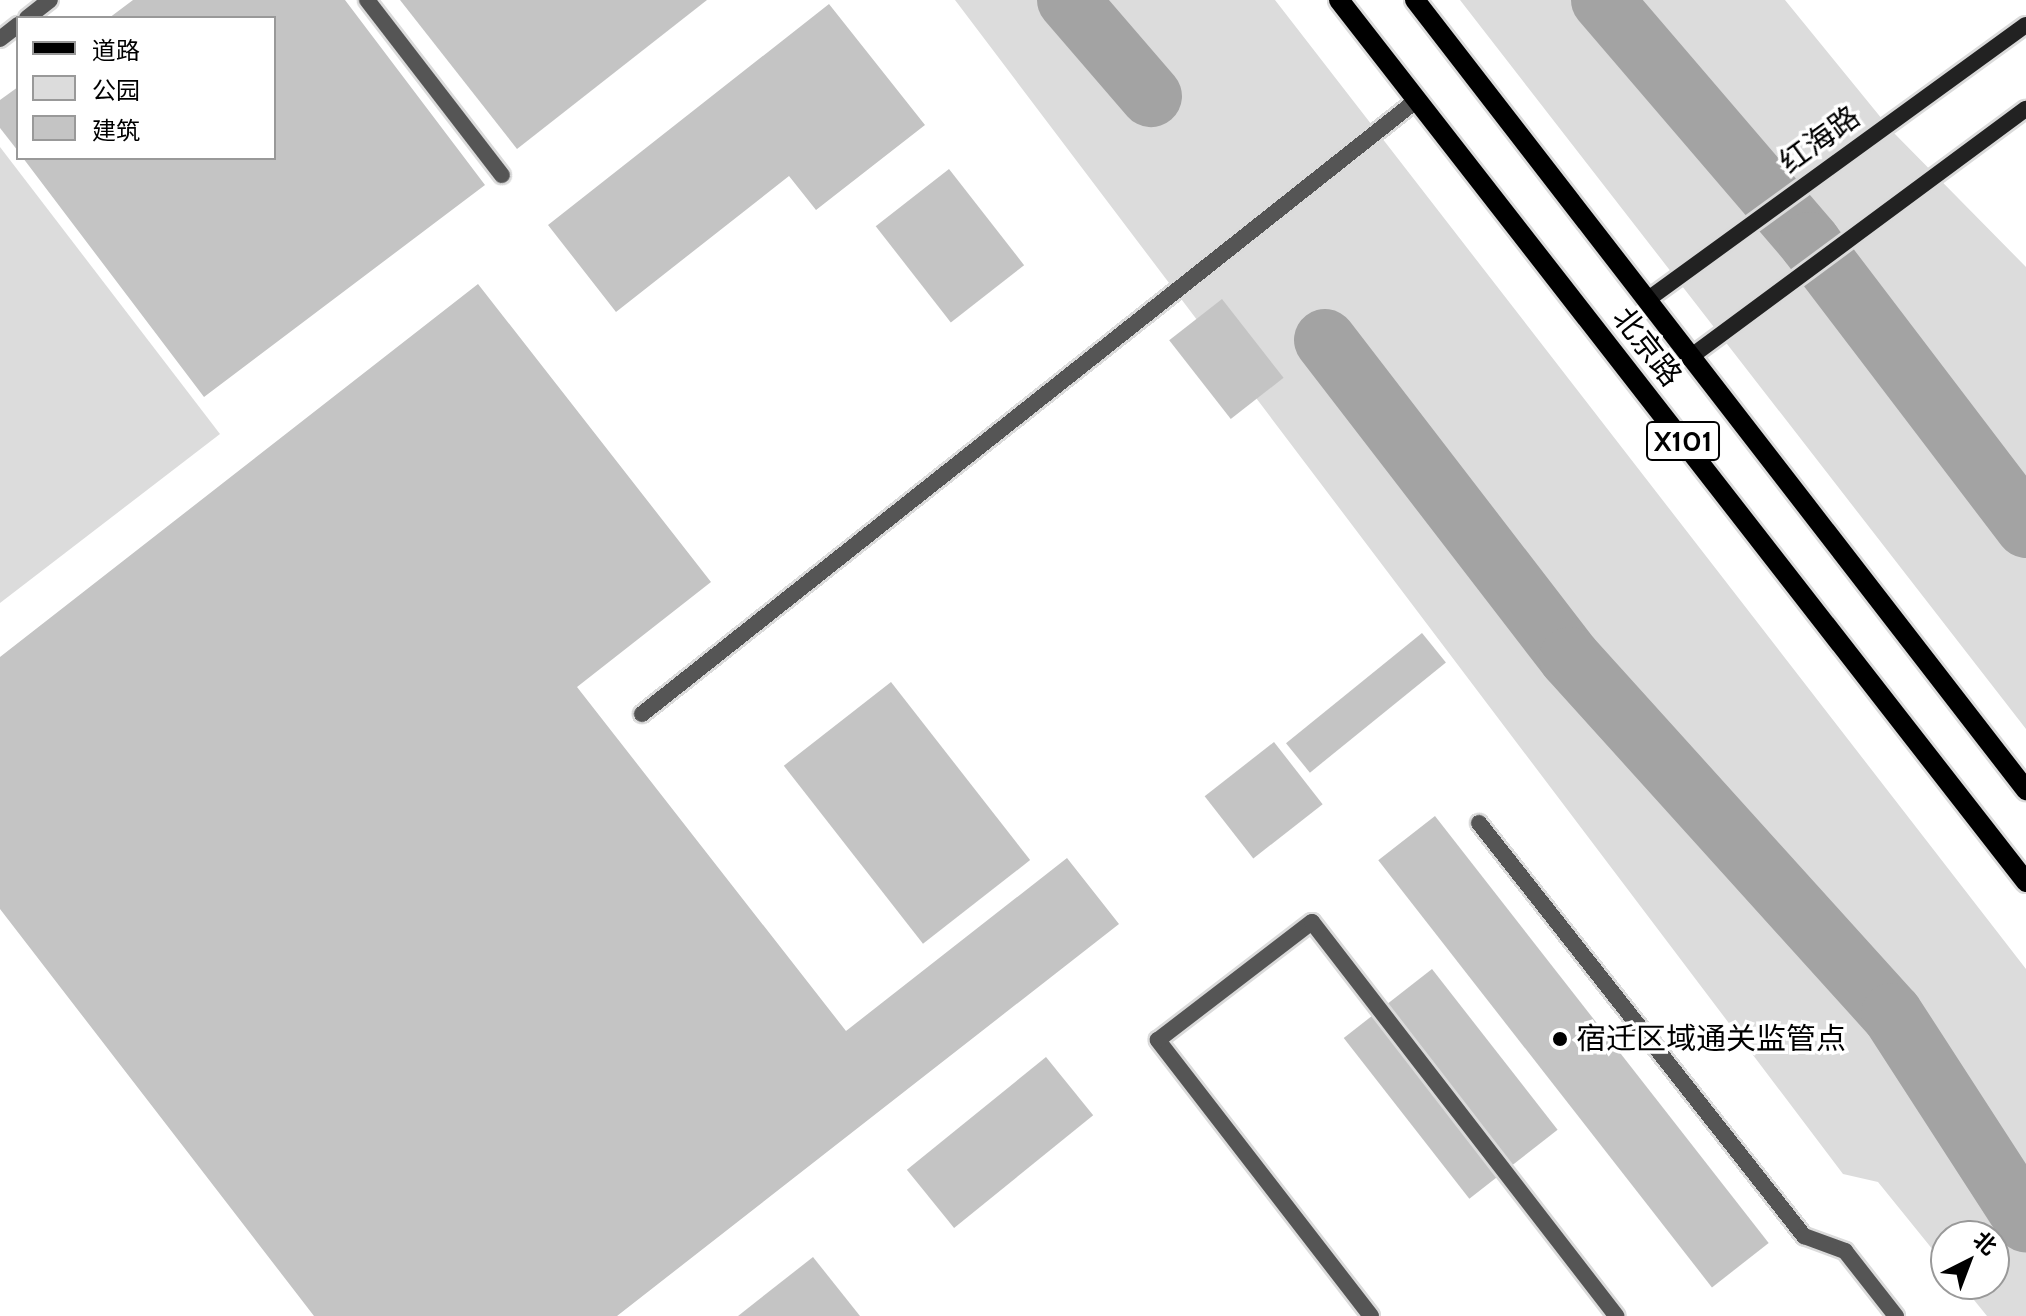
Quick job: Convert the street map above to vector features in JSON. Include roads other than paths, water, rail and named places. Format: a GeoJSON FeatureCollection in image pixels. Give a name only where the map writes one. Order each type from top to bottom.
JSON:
{"type":"FeatureCollection","features":[{"type":"Feature","properties":{"kind":"main road","name":"北京路"},"geometry":{"type":"LineString","coordinates":[[1339,0],[2026,882]]}},
{"type":"Feature","properties":{"kind":"main road","name":"北京路"},"geometry":{"type":"LineString","coordinates":[[1415,0],[2026,790]]}},
{"type":"Feature","properties":{"kind":"street","name":"红海路"},"geometry":{"type":"LineString","coordinates":[[1647,300],[2026,25]]}},
{"type":"Feature","properties":{"kind":"street"},"geometry":{"type":"LineString","coordinates":[[1689,358],[2026,109]]}},
{"type":"Feature","properties":{"kind":"lane"},"geometry":{"type":"LineString","coordinates":[[30,16],[50,0]]}},
{"type":"Feature","properties":{"kind":"lane"},"geometry":{"type":"LineString","coordinates":[[367,0],[502,175]]}},
{"type":"Feature","properties":{"kind":"lane"},"geometry":{"type":"LineString","coordinates":[[0,39],[16,27]]}},
{"type":"Feature","properties":{"kind":"lane"},"geometry":{"type":"LineString","coordinates":[[642,714],[1417,100]]}},
{"type":"Feature","properties":{"kind":"lane"},"geometry":{"type":"LineString","coordinates":[[1479,823],[1804,1236],[1845,1251],[1896,1316]]}},
{"type":"Feature","properties":{"kind":"lane"},"geometry":{"type":"LineString","coordinates":[[1371,1316],[1158,1040],[1312,922],[1617,1316]]}},
{"type":"Feature","properties":{"kind":"waterway"},"geometry":{"type":"LineString","coordinates":[[1068,0],[1151,96]]}},
{"type":"Feature","properties":{"kind":"waterway"},"geometry":{"type":"LineString","coordinates":[[1602,0],[1810,243],[2026,527]]}},
{"type":"Feature","properties":{"kind":"waterway"},"geometry":{"type":"LineString","coordinates":[[1325,340],[1570,658],[1892,1014],[2026,1221]]}},
{"type":"Feature","properties":{"kind":"place","name":"宿迁区域通关监管点"},"geometry":{"type":"Point","coordinates":[1560,1039]}}]}
